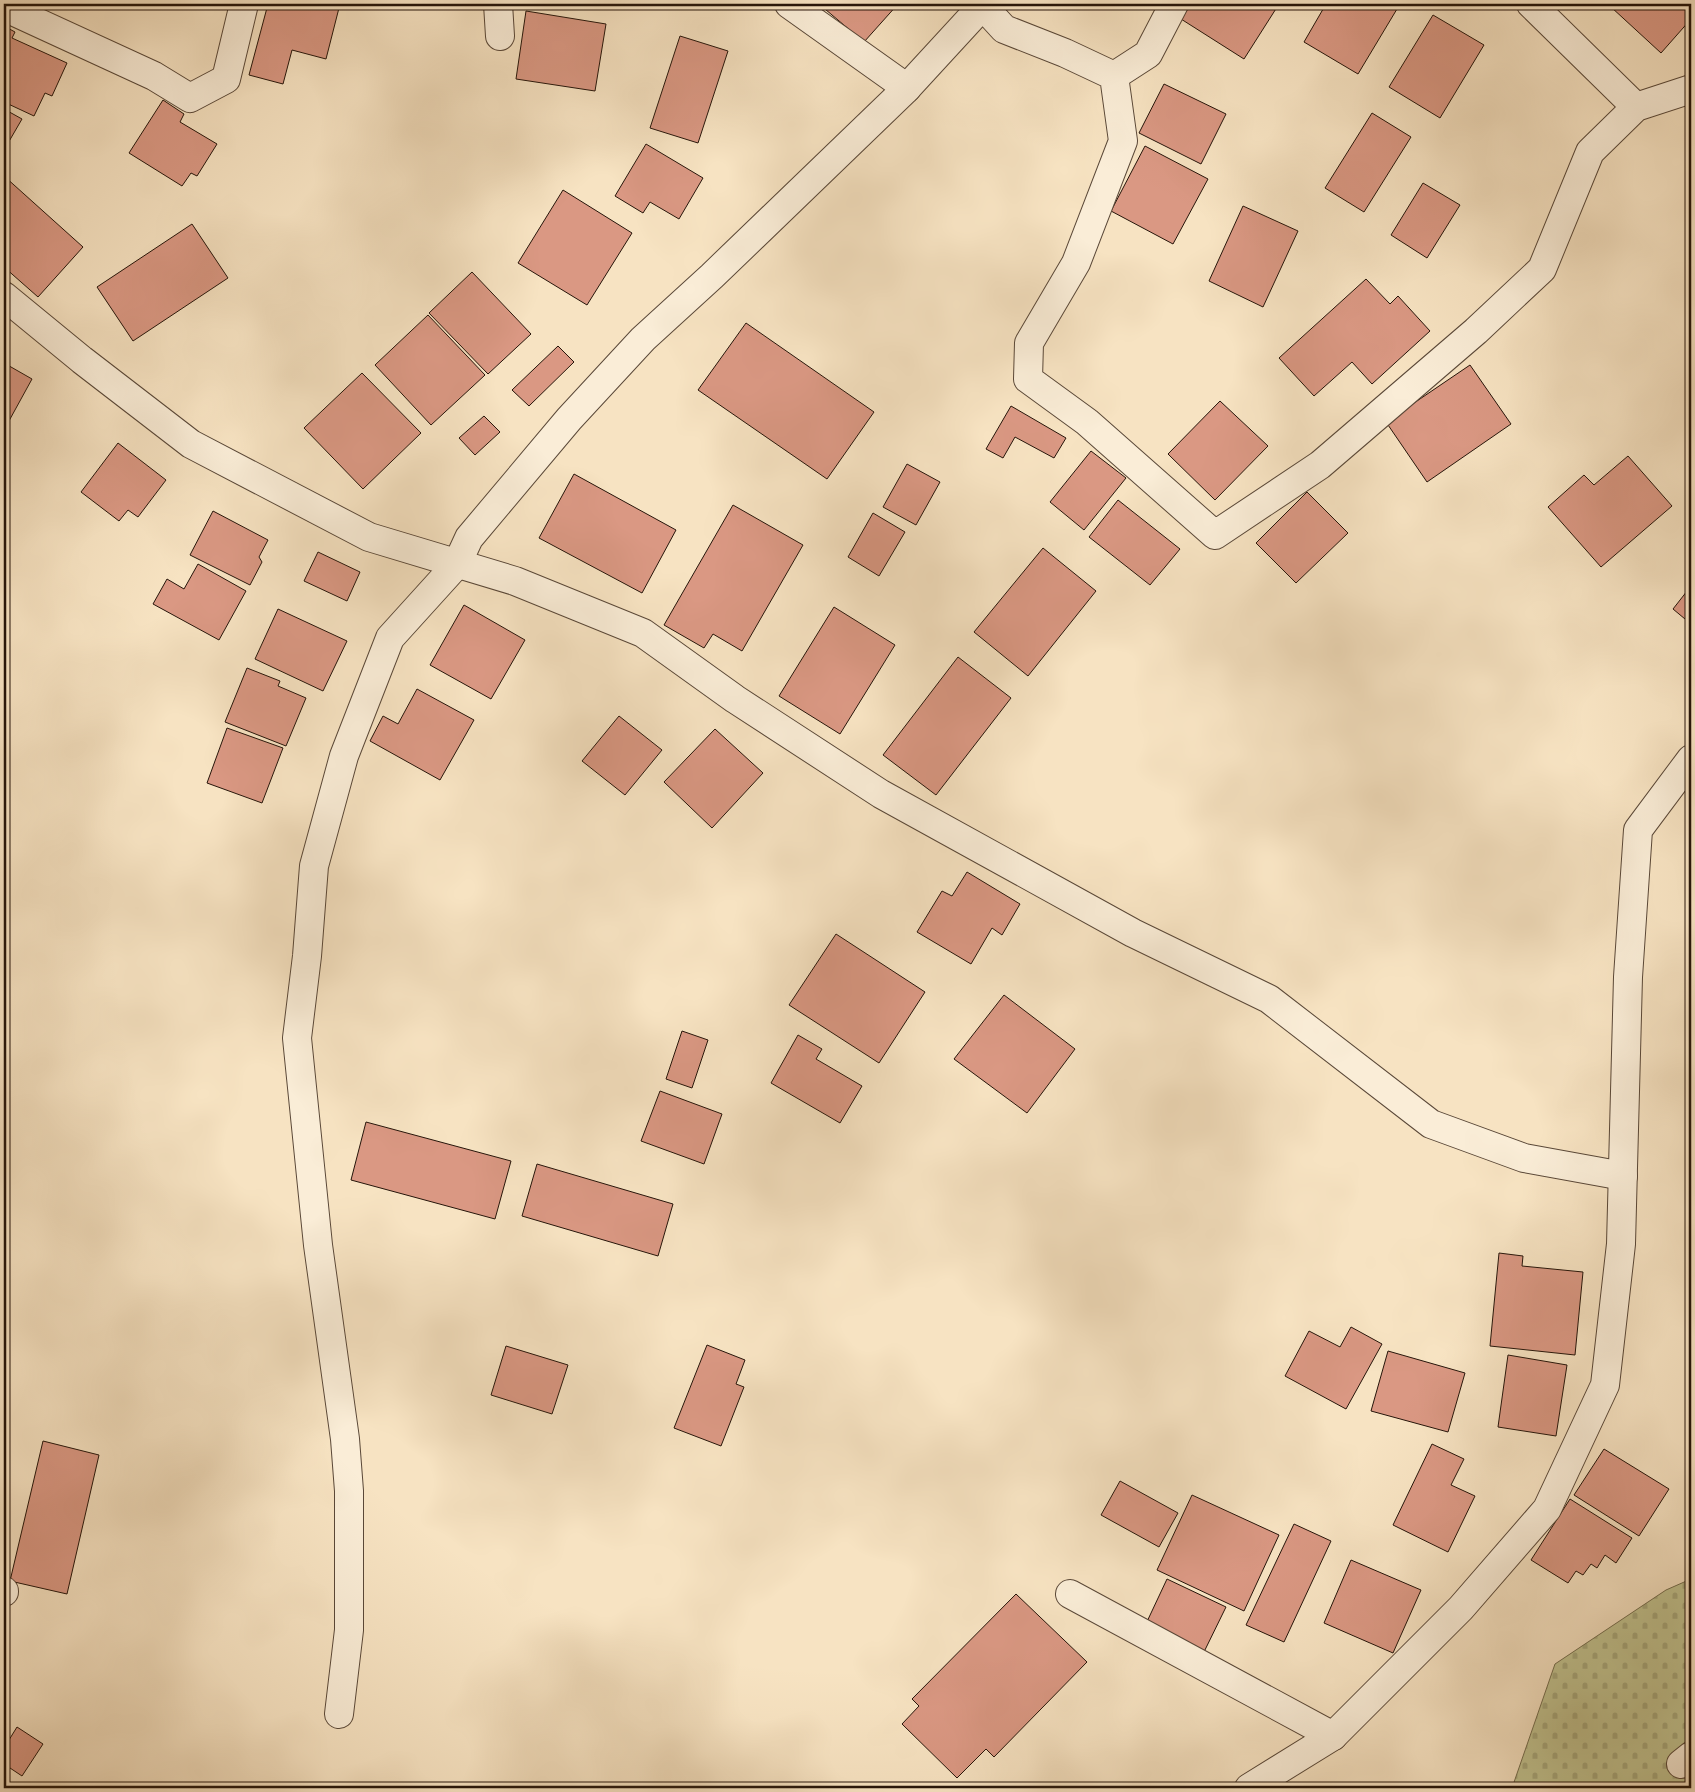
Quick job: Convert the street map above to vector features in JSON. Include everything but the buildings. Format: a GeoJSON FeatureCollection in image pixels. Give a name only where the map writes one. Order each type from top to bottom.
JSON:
{"type":"FeatureCollection","features":[{"type":"Feature","properties":{"kind":"street"},"geometry":{"type":"LineString","coordinates":[[4,7],[154,76],[190,98],[226,79],[244,4]]}},
{"type":"Feature","properties":{"kind":"street"},"geometry":{"type":"LineString","coordinates":[[498,4],[500,36]]}},
{"type":"Feature","properties":{"kind":"street"},"geometry":{"type":"LineString","coordinates":[[788,4],[907,88]]}},
{"type":"Feature","properties":{"kind":"street"},"geometry":{"type":"LineString","coordinates":[[1114,76],[1148,54],[1174,4]]}},
{"type":"Feature","properties":{"kind":"street"},"geometry":{"type":"LineString","coordinates":[[1531,4],[1636,107]]}},
{"type":"Feature","properties":{"kind":"street"},"geometry":{"type":"LineString","coordinates":[[339,1714],[350,1630],[349,1491],[345,1439],[318,1245],[297,1038],[307,956],[314,866],[344,756],[390,638],[457,564],[470,538],[569,419],[643,339],[811,182],[907,88],[983,5],[1004,29],[1065,53],[1114,76]]}},
{"type":"Feature","properties":{"kind":"street"},"geometry":{"type":"LineString","coordinates":[[1114,76],[1123,141],[1076,263],[1029,343],[1028,379],[1087,422],[1216,535],[1320,465],[1476,331],[1542,269],[1590,152],[1636,107],[1691,89]]}},
{"type":"Feature","properties":{"kind":"street"},"geometry":{"type":"LineString","coordinates":[[4,296],[82,360],[191,444],[369,537],[515,581],[643,633],[735,699],[881,794],[1133,932],[1269,999],[1431,1124],[1524,1158],[1623,1176]]}},
{"type":"Feature","properties":{"kind":"street"},"geometry":{"type":"LineString","coordinates":[[1249,1788],[1333,1736],[1461,1608],[1547,1509],[1605,1385],[1621,1244],[1628,977],[1638,830],[1691,759]]}},
{"type":"Feature","properties":{"kind":"street"},"geometry":{"type":"LineString","coordinates":[[1070,1594],[1333,1736]]}},
{"type":"Feature","properties":{"kind":"green space"},"geometry":{"type":"Polygon","coordinates":[[[1691,1579],[1691,1788],[1512,1788],[1555,1664],[1666,1590],[1691,1579]]]}}]}
